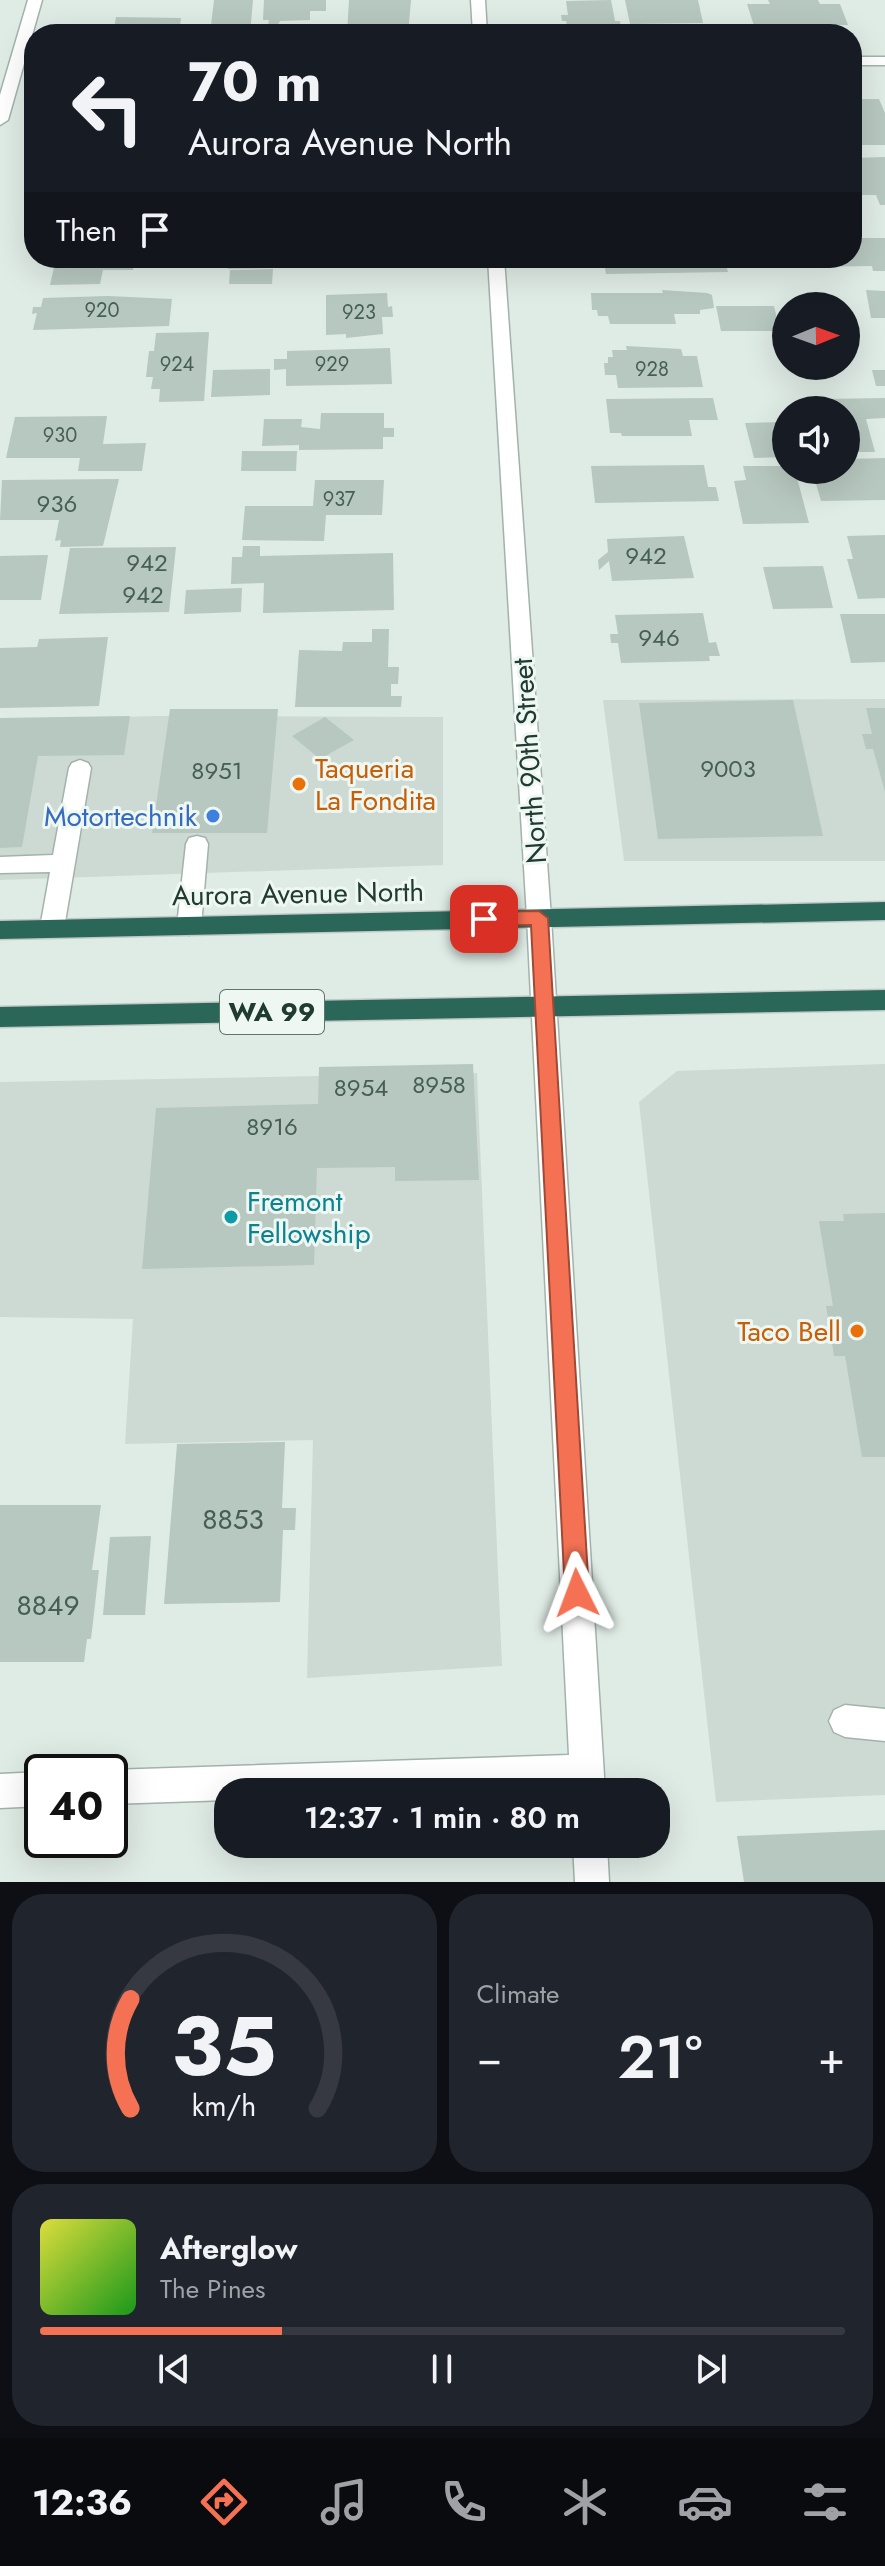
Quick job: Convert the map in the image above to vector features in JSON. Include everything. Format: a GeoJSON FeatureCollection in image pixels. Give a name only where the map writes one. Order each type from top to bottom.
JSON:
{"type":"FeatureCollection","features":[{"type":"Feature","properties":{"kind":"highway","name":"Aurora Avenue North"},"geometry":{"type":"LineString","coordinates":[[0,930],[885,911]]}},
{"type":"Feature","properties":{"kind":"highway","name":"WA 99"},"geometry":{"type":"LineString","coordinates":[[0,1017],[885,1000]]}},
{"type":"Feature","properties":{"kind":"street"},"geometry":{"type":"LineString","coordinates":[[26,24],[35,0]]}},
{"type":"Feature","properties":{"kind":"street"},"geometry":{"type":"LineString","coordinates":[[478,0],[479,24]]}},
{"type":"Feature","properties":{"kind":"street"},"geometry":{"type":"LineString","coordinates":[[0,120],[7,74],[24,29]]}},
{"type":"Feature","properties":{"kind":"street"},"geometry":{"type":"LineString","coordinates":[[862,61],[885,61]]}},
{"type":"Feature","properties":{"kind":"street","name":"North 90th Street"},"geometry":{"type":"LineString","coordinates":[[497,268],[539,918],[587,1778]]}},
{"type":"Feature","properties":{"kind":"street"},"geometry":{"type":"LineString","coordinates":[[52,928],[80,768]]}},
{"type":"Feature","properties":{"kind":"street"},"geometry":{"type":"LineString","coordinates":[[189,926],[197,844]]}},
{"type":"Feature","properties":{"kind":"street"},"geometry":{"type":"LineString","coordinates":[[0,865],[64,863]]}},
{"type":"Feature","properties":{"kind":"street"},"geometry":{"type":"LineString","coordinates":[[845,1721],[885,1725]]}},
{"type":"Feature","properties":{"kind":"street"},"geometry":{"type":"LineString","coordinates":[[128,1787],[214,1786]]}},
{"type":"Feature","properties":{"kind":"street"},"geometry":{"type":"LineString","coordinates":[[0,1791],[24,1790]]}},
{"type":"Feature","properties":{"kind":"street"},"geometry":{"type":"LineString","coordinates":[[591,1858],[592,1882]]}},
{"type":"Feature","properties":{"kind":"shaded area"},"geometry":{"type":"Polygon","coordinates":[[[885,699],[885,861],[624,861],[603,700],[885,699]]]}},
{"type":"Feature","properties":{"kind":"shaded area"},"geometry":{"type":"Polygon","coordinates":[[[155,716],[443,717],[443,865],[0,880],[0,721],[155,716]]]}},
{"type":"Feature","properties":{"kind":"shaded area"},"geometry":{"type":"Polygon","coordinates":[[[885,1064],[885,1795],[716,1802],[639,1102],[677,1071],[885,1064]]]}},
{"type":"Feature","properties":{"kind":"shaded area"},"geometry":{"type":"Polygon","coordinates":[[[477,1073],[502,1666],[307,1678],[313,1440],[125,1444],[133,1319],[0,1317],[0,1082],[477,1073]]]}},
{"type":"Feature","properties":{"kind":"building"},"geometry":{"type":"Polygon","coordinates":[[[214,0],[253,0],[251,24],[211,24],[214,0]]]}},
{"type":"Feature","properties":{"kind":"building"},"geometry":{"type":"Polygon","coordinates":[[[264,0],[326,0],[326,11],[310,11],[310,20],[268,24],[269,20],[263,20],[264,0]]]}},
{"type":"Feature","properties":{"kind":"building"},"geometry":{"type":"Polygon","coordinates":[[[349,0],[411,0],[409,24],[348,24],[349,0]]]}},
{"type":"Feature","properties":{"kind":"building"},"geometry":{"type":"Polygon","coordinates":[[[611,0],[615,21],[620,24],[567,24],[561,15],[568,15],[566,1],[611,0]]]}},
{"type":"Feature","properties":{"kind":"building"},"geometry":{"type":"Polygon","coordinates":[[[625,0],[698,0],[703,23],[630,24],[625,0]]]}},
{"type":"Feature","properties":{"kind":"building"},"geometry":{"type":"Polygon","coordinates":[[[768,0],[818,0],[820,4],[840,4],[848,24],[753,24],[747,4],[770,4],[768,0]]]}},
{"type":"Feature","properties":{"kind":"building"},"geometry":{"type":"Polygon","coordinates":[[[116,17],[181,18],[180,24],[115,24],[116,17]]]}},
{"type":"Feature","properties":{"kind":"building"},"geometry":{"type":"Polygon","coordinates":[[[862,99],[879,99],[885,113],[885,145],[862,145],[862,99]]]}},
{"type":"Feature","properties":{"kind":"building"},"geometry":{"type":"Polygon","coordinates":[[[885,157],[885,205],[880,205],[876,195],[862,195],[862,158],[885,157]]]}},
{"type":"Feature","properties":{"kind":"building"},"geometry":{"type":"Polygon","coordinates":[[[862,238],[885,238],[885,271],[873,271],[872,266],[862,266],[862,238]]]}},
{"type":"Feature","properties":{"kind":"building"},"geometry":{"type":"Polygon","coordinates":[[[54,268],[133,268],[103,270],[100,284],[50,285],[54,268]]]}},
{"type":"Feature","properties":{"kind":"building"},"geometry":{"type":"Polygon","coordinates":[[[605,268],[727,268],[728,272],[606,274],[605,268]]]}},
{"type":"Feature","properties":{"kind":"building"},"geometry":{"type":"Polygon","coordinates":[[[273,269],[272,284],[229,284],[230,270],[273,269]]]}},
{"type":"Feature","properties":{"kind":"building"},"geometry":{"type":"Polygon","coordinates":[[[662,290],[707,293],[712,295],[714,308],[700,310],[700,314],[674,314],[676,324],[610,324],[608,316],[598,316],[597,310],[592,310],[591,293],[663,293],[662,290]]]}},
{"type":"Feature","properties":{"kind":"building"},"geometry":{"type":"Polygon","coordinates":[[[866,290],[885,291],[885,318],[871,318],[866,290]]]}},
{"type":"Feature","properties":{"kind":"building"},"geometry":{"type":"Polygon","coordinates":[[[387,293],[388,307],[392,306],[393,317],[382,317],[383,334],[346,338],[346,334],[326,335],[326,295],[387,293]]]}},
{"type":"Feature","properties":{"kind":"building"},"geometry":{"type":"Polygon","coordinates":[[[108,296],[172,299],[169,326],[33,330],[37,313],[32,314],[33,307],[41,307],[43,298],[108,296]]]}},
{"type":"Feature","properties":{"kind":"building"},"geometry":{"type":"Polygon","coordinates":[[[716,306],[772,306],[772,331],[721,331],[716,306]]]}},
{"type":"Feature","properties":{"kind":"building"},"geometry":{"type":"Polygon","coordinates":[[[209,332],[204,401],[159,402],[160,389],[151,389],[153,377],[146,377],[149,351],[154,351],[156,333],[209,332]]]}},
{"type":"Feature","properties":{"kind":"building"},"geometry":{"type":"Polygon","coordinates":[[[626,346],[681,349],[683,356],[697,356],[703,387],[618,388],[616,375],[605,375],[604,363],[608,363],[608,357],[613,357],[612,350],[627,350],[626,346]]]}},
{"type":"Feature","properties":{"kind":"building"},"geometry":{"type":"Polygon","coordinates":[[[390,348],[392,384],[286,386],[286,369],[274,370],[274,359],[287,359],[287,351],[390,348]]]}},
{"type":"Feature","properties":{"kind":"building"},"geometry":{"type":"Polygon","coordinates":[[[270,369],[270,395],[211,397],[213,370],[270,369]]]}},
{"type":"Feature","properties":{"kind":"building"},"geometry":{"type":"Polygon","coordinates":[[[872,370],[885,370],[885,386],[876,386],[872,370]]]}},
{"type":"Feature","properties":{"kind":"building"},"geometry":{"type":"Polygon","coordinates":[[[713,398],[718,420],[689,420],[692,436],[622,436],[621,433],[610,433],[606,399],[713,398]]]}},
{"type":"Feature","properties":{"kind":"building"},"geometry":{"type":"Polygon","coordinates":[[[860,398],[885,398],[885,418],[866,419],[875,452],[860,452],[860,398]]]}},
{"type":"Feature","properties":{"kind":"building"},"geometry":{"type":"Polygon","coordinates":[[[321,413],[384,413],[384,428],[394,428],[394,437],[383,437],[383,449],[299,450],[299,445],[262,446],[264,419],[302,419],[301,427],[320,429],[321,413]]]}},
{"type":"Feature","properties":{"kind":"building"},"geometry":{"type":"Polygon","coordinates":[[[107,416],[103,444],[146,443],[142,471],[78,471],[80,458],[6,458],[15,417],[107,416]]]}},
{"type":"Feature","properties":{"kind":"building"},"geometry":{"type":"Polygon","coordinates":[[[772,422],[772,457],[754,458],[745,423],[772,422]]]}},
{"type":"Feature","properties":{"kind":"building"},"geometry":{"type":"Polygon","coordinates":[[[242,451],[297,451],[296,471],[241,471],[242,451]]]}},
{"type":"Feature","properties":{"kind":"building"},"geometry":{"type":"Polygon","coordinates":[[[885,458],[885,500],[821,501],[816,484],[860,484],[860,459],[885,458]]]}},
{"type":"Feature","properties":{"kind":"building"},"geometry":{"type":"Polygon","coordinates":[[[704,465],[708,487],[716,487],[719,501],[595,503],[591,466],[704,465]]]}},
{"type":"Feature","properties":{"kind":"building"},"geometry":{"type":"Polygon","coordinates":[[[743,466],[772,466],[772,484],[799,484],[809,523],[743,524],[734,481],[746,480],[743,466]]]}},
{"type":"Feature","properties":{"kind":"building"},"geometry":{"type":"Polygon","coordinates":[[[119,479],[103,546],[60,547],[61,540],[55,541],[59,520],[0,520],[2,480],[119,479]]]}},
{"type":"Feature","properties":{"kind":"building"},"geometry":{"type":"Polygon","coordinates":[[[315,480],[384,480],[382,515],[326,515],[324,541],[242,540],[245,506],[313,506],[315,480]]]}},
{"type":"Feature","properties":{"kind":"building"},"geometry":{"type":"Polygon","coordinates":[[[885,535],[885,598],[858,599],[847,559],[853,559],[847,536],[885,535]]]}},
{"type":"Feature","properties":{"kind":"building"},"geometry":{"type":"Polygon","coordinates":[[[684,536],[694,578],[612,581],[609,561],[599,570],[598,560],[608,552],[607,539],[684,536]]]}},
{"type":"Feature","properties":{"kind":"building"},"geometry":{"type":"Polygon","coordinates":[[[243,546],[260,546],[260,556],[393,553],[394,610],[263,613],[264,583],[231,584],[232,557],[242,557],[243,546]]]}},
{"type":"Feature","properties":{"kind":"building"},"geometry":{"type":"Polygon","coordinates":[[[176,547],[169,612],[59,614],[70,548],[176,547]]]}},
{"type":"Feature","properties":{"kind":"building"},"geometry":{"type":"Polygon","coordinates":[[[48,555],[41,600],[0,600],[0,556],[48,555]]]}},
{"type":"Feature","properties":{"kind":"building"},"geometry":{"type":"Polygon","coordinates":[[[823,566],[833,608],[773,609],[763,567],[823,566]]]}},
{"type":"Feature","properties":{"kind":"building"},"geometry":{"type":"Polygon","coordinates":[[[242,588],[241,612],[184,614],[186,590],[242,588]]]}},
{"type":"Feature","properties":{"kind":"building"},"geometry":{"type":"Polygon","coordinates":[[[703,613],[709,643],[716,642],[720,656],[709,656],[710,661],[621,663],[618,643],[611,643],[610,634],[618,634],[615,615],[703,613]]]}},
{"type":"Feature","properties":{"kind":"building"},"geometry":{"type":"Polygon","coordinates":[[[840,614],[885,614],[885,662],[851,663],[840,614]]]}},
{"type":"Feature","properties":{"kind":"building"},"geometry":{"type":"Polygon","coordinates":[[[372,629],[389,629],[388,667],[399,667],[398,684],[391,684],[391,696],[402,696],[401,707],[295,707],[299,650],[342,651],[343,642],[372,642],[372,629]]]}},
{"type":"Feature","properties":{"kind":"building"},"geometry":{"type":"Polygon","coordinates":[[[108,637],[99,706],[0,708],[0,648],[37,647],[39,639],[108,637]]]}},
{"type":"Feature","properties":{"kind":"building"},"geometry":{"type":"Polygon","coordinates":[[[793,700],[823,836],[658,839],[639,703],[793,700]]]}},
{"type":"Feature","properties":{"kind":"building"},"geometry":{"type":"Polygon","coordinates":[[[866,708],[885,708],[885,792],[873,749],[866,749],[862,734],[872,734],[866,708]]]}},
{"type":"Feature","properties":{"kind":"building"},"geometry":{"type":"Polygon","coordinates":[[[170,709],[278,709],[267,833],[152,833],[170,709]]]}},
{"type":"Feature","properties":{"kind":"building"},"geometry":{"type":"Polygon","coordinates":[[[130,716],[124,755],[38,756],[22,847],[0,848],[0,718],[130,716]]]}},
{"type":"Feature","properties":{"kind":"building"},"geometry":{"type":"Polygon","coordinates":[[[325,717],[354,740],[320,759],[292,736],[325,717]]]}},
{"type":"Feature","properties":{"kind":"building","name":"Fremont Fellowship"},"geometry":{"type":"Polygon","coordinates":[[[473,1064],[479,1180],[395,1181],[395,1167],[317,1168],[314,1265],[142,1269],[156,1108],[318,1104],[319,1067],[473,1064]]]}},
{"type":"Feature","properties":{"kind":"building","name":"Taco Bell"},"geometry":{"type":"Polygon","coordinates":[[[885,1213],[885,1457],[862,1457],[845,1356],[834,1356],[826,1306],[833,1306],[819,1221],[844,1221],[843,1214],[885,1213]]]}},
{"type":"Feature","properties":{"kind":"building"},"geometry":{"type":"Polygon","coordinates":[[[285,1442],[282,1508],[296,1508],[295,1530],[283,1530],[280,1602],[164,1604],[177,1444],[285,1442]]]}},
{"type":"Feature","properties":{"kind":"building"},"geometry":{"type":"Polygon","coordinates":[[[0,1505],[101,1505],[92,1570],[99,1570],[91,1639],[87,1639],[84,1662],[0,1662],[0,1505]]]}},
{"type":"Feature","properties":{"kind":"building"},"geometry":{"type":"Polygon","coordinates":[[[151,1536],[145,1615],[103,1615],[110,1537],[151,1536]]]}},
{"type":"Feature","properties":{"kind":"building"},"geometry":{"type":"Polygon","coordinates":[[[885,1830],[885,1882],[744,1882],[737,1836],[885,1830]]]}},
{"type":"Feature","properties":{"kind":"place","name":"Taqueria La Fondita"},"geometry":{"type":"Point","coordinates":[299,784]}},
{"type":"Feature","properties":{"kind":"place","name":"Motortechnik"},"geometry":{"type":"Point","coordinates":[213,816]}},
{"type":"Feature","properties":{"kind":"place","name":"Fremont Fellowship"},"geometry":{"type":"Point","coordinates":[231,1217]}},
{"type":"Feature","properties":{"kind":"place","name":"Taco Bell"},"geometry":{"type":"Point","coordinates":[857,1331]}},
{"type":"Feature","properties":{"kind":"route"},"geometry":{"type":"LineString","coordinates":[[484,919],[539,918],[577,1593]]}}]}
